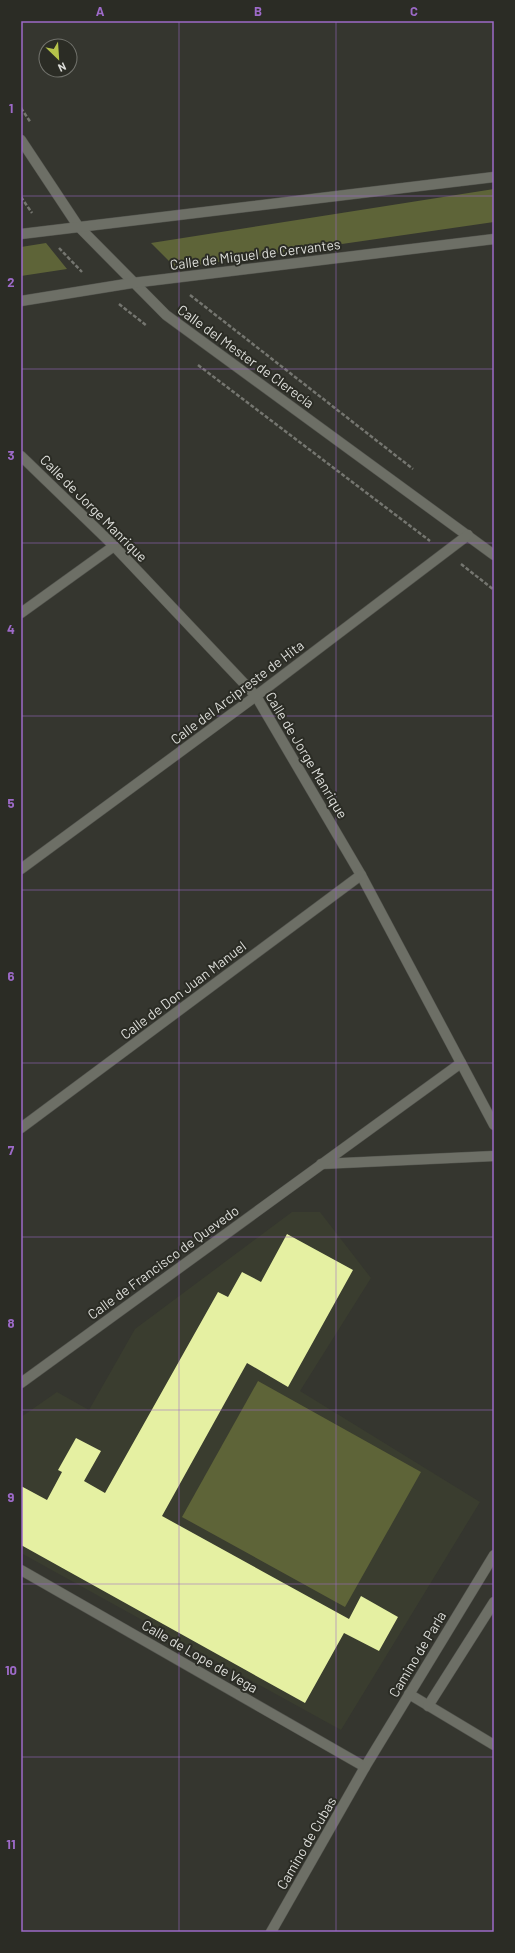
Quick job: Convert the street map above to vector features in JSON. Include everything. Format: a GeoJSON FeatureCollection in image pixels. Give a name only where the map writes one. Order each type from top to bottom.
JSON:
{"type":"FeatureCollection","features":[{"type":"Feature","properties":{"kind":"street","name":"Calle del Mester de Clerecía"},"geometry":{"type":"LineString","coordinates":[[21,140],[78,226],[132,283],[166,314],[494,555]]}},
{"type":"Feature","properties":{"kind":"street"},"geometry":{"type":"LineString","coordinates":[[21,234],[494,177]]}},
{"type":"Feature","properties":{"kind":"street","name":"Calle de Miguel de Cervantes"},"geometry":{"type":"LineString","coordinates":[[21,301],[168,278],[494,240]]}},
{"type":"Feature","properties":{"kind":"street","name":"Calle de Jorge Manrique"},"geometry":{"type":"LineString","coordinates":[[21,456],[114,546],[256,696],[361,875],[494,1125]]}},
{"type":"Feature","properties":{"kind":"street","name":"Calle del Arcipreste de Hita"},"geometry":{"type":"LineString","coordinates":[[21,869],[256,696],[468,535]]}},
{"type":"Feature","properties":{"kind":"street"},"geometry":{"type":"LineString","coordinates":[[21,613],[114,546]]}},
{"type":"Feature","properties":{"kind":"street","name":"Calle de Don Juan Manuel"},"geometry":{"type":"LineString","coordinates":[[21,1128],[361,875]]}},
{"type":"Feature","properties":{"kind":"street","name":"Calle de Francisco de Quevedo"},"geometry":{"type":"LineString","coordinates":[[21,1383],[461,1063]]}},
{"type":"Feature","properties":{"kind":"street"},"geometry":{"type":"LineString","coordinates":[[322,1164],[494,1156]]}},
{"type":"Feature","properties":{"kind":"street","name":"Camino de Parla"},"geometry":{"type":"LineString","coordinates":[[364,1767],[494,1555]]}},
{"type":"Feature","properties":{"kind":"street","name":"Calle de Lope de Vega"},"geometry":{"type":"LineString","coordinates":[[21,1570],[364,1767]]}},
{"type":"Feature","properties":{"kind":"street"},"geometry":{"type":"LineString","coordinates":[[428,1706],[494,1602]]}},
{"type":"Feature","properties":{"kind":"street"},"geometry":{"type":"LineString","coordinates":[[409,1694],[494,1745]]}},
{"type":"Feature","properties":{"kind":"street","name":"Camino de Cubas"},"geometry":{"type":"LineString","coordinates":[[271,1932],[364,1767]]}},
{"type":"Feature","properties":{"kind":"path"},"geometry":{"type":"LineString","coordinates":[[21,108],[33,127]]}},
{"type":"Feature","properties":{"kind":"path"},"geometry":{"type":"LineString","coordinates":[[168,278],[418,473]]}},
{"type":"Feature","properties":{"kind":"shaded area"},"geometry":{"type":"Polygon","coordinates":[[[292,1212],[320,1212],[371,1278],[300,1391],[480,1502],[341,1730],[21,1553],[21,1417],[57,1392],[89,1410],[135,1329],[292,1212]]]}},
{"type":"Feature","properties":{"kind":"green space"},"geometry":{"type":"Polygon","coordinates":[[[494,189],[494,222],[176,268],[151,243],[494,189]]]}},
{"type":"Feature","properties":{"kind":"green space"},"geometry":{"type":"Polygon","coordinates":[[[46,243],[67,269],[21,276],[21,247],[46,243]]]}},
{"type":"Feature","properties":{"kind":"green space"},"geometry":{"type":"Polygon","coordinates":[[[258,1381],[421,1472],[345,1607],[182,1517],[258,1381]]]}},
{"type":"Feature","properties":{"kind":"building"},"geometry":{"type":"Polygon","coordinates":[[[287,1234],[353,1270],[288,1387],[247,1363],[162,1516],[349,1619],[361,1596],[398,1617],[379,1651],[344,1633],[305,1703],[21,1545],[21,1486],[47,1500],[62,1472],[58,1470],[76,1438],[101,1451],[84,1481],[105,1493],[218,1292],[228,1297],[242,1272],[261,1282],[287,1234]]]}}]}
